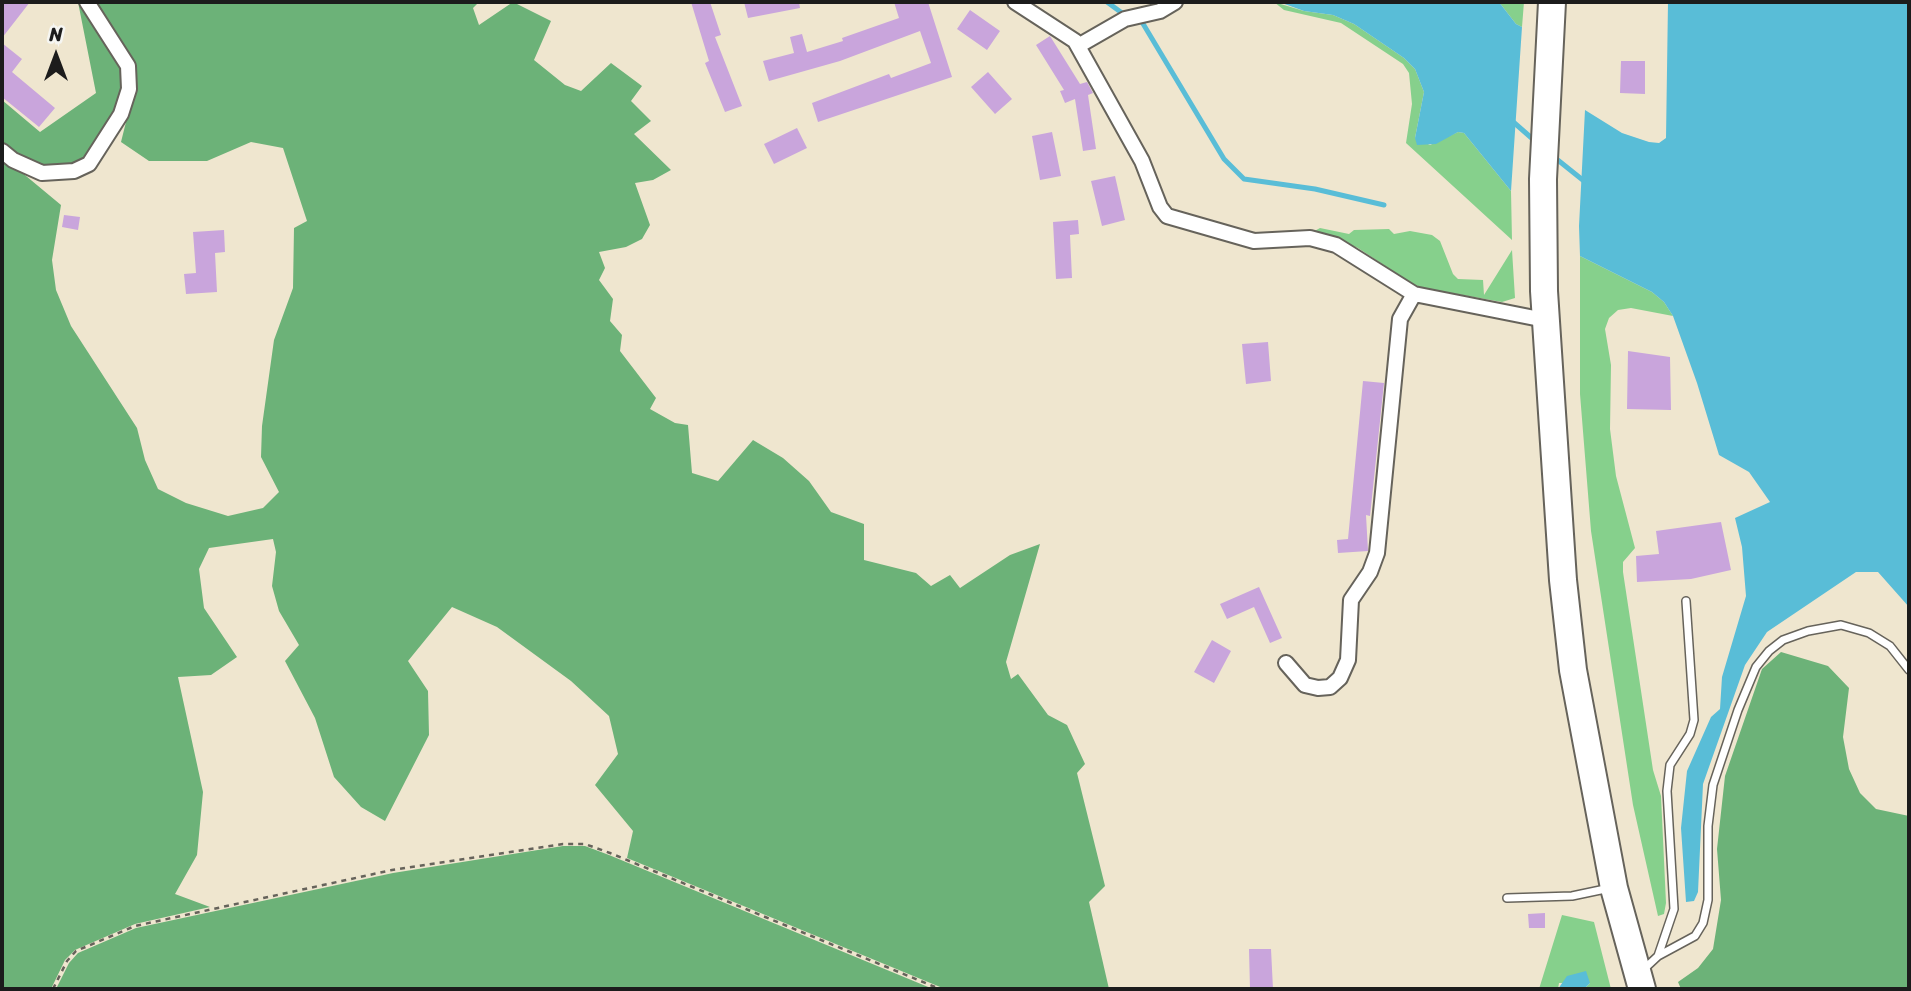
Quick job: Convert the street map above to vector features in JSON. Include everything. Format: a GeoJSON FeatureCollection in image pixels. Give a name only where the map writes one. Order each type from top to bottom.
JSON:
{"type":"FeatureCollection","features":[{"type":"Feature","properties":{"kind":"highway"},"geometry":{"type":"LineString","coordinates":[[1552,2],[1542,179],[1545,320],[1553,465],[1572,658],[1614,888],[1639,982]]}},
{"type":"Feature","properties":{"kind":"street"},"geometry":{"type":"LineString","coordinates":[[2,151],[13,160],[42,173],[74,171],[89,164],[121,114],[129,89],[128,66],[87,2]]}},
{"type":"Feature","properties":{"kind":"street"},"geometry":{"type":"LineString","coordinates":[[1015,2],[1059,28],[1078,46],[1142,161],[1160,206],[1167,216],[1254,241],[1310,238],[1336,245],[1414,294],[1545,320]]}},
{"type":"Feature","properties":{"kind":"street"},"geometry":{"type":"LineString","coordinates":[[1078,46],[1125,19],[1160,11],[1175,2]]}},
{"type":"Feature","properties":{"kind":"street"},"geometry":{"type":"LineString","coordinates":[[1286,663],[1305,685],[1318,688],[1330,687],[1340,678],[1348,660],[1351,600],[1370,572],[1377,552],[1400,319],[1414,294]]}},
{"type":"Feature","properties":{"kind":"lane"},"geometry":{"type":"LineString","coordinates":[[1639,982],[1658,956],[1674,909],[1668,848],[1667,791],[1670,765],[1690,734],[1693,720],[1686,601]]}},
{"type":"Feature","properties":{"kind":"lane"},"geometry":{"type":"LineString","coordinates":[[1658,956],[1695,936],[1703,923],[1708,900],[1708,825],[1713,785],[1738,710],[1756,667],[1769,651],[1783,640],[1808,631],[1841,625],[1869,633],[1890,646],[1909,670]]}},
{"type":"Feature","properties":{"kind":"lane"},"geometry":{"type":"LineString","coordinates":[[1507,898],[1572,896],[1614,888]]}},
{"type":"Feature","properties":{"kind":"path"},"geometry":{"type":"LineString","coordinates":[[53,989],[67,961],[76,951],[135,926],[392,870],[563,844],[585,844],[610,853],[940,989]]}},
{"type":"Feature","properties":{"kind":"green space"},"geometry":{"type":"Polygon","coordinates":[[[78,2],[83,2],[124,67],[126,77],[115,113],[103,127],[87,161],[56,170],[23,161],[2,143],[2,100],[40,132],[96,93],[78,2]]]}},
{"type":"Feature","properties":{"kind":"green space"},"geometry":{"type":"Polygon","coordinates":[[[94,2],[479,2],[473,8],[479,25],[513,2],[551,21],[534,60],[565,85],[581,91],[611,63],[642,86],[631,101],[651,121],[634,134],[671,170],[653,180],[635,183],[650,225],[642,239],[626,247],[599,252],[605,268],[599,280],[613,299],[610,321],[622,335],[620,351],[656,398],[650,409],[675,423],[688,425],[692,473],[718,481],[753,440],[783,458],[809,481],[831,512],[864,524],[864,560],[916,573],[931,586],[950,575],[960,588],[1010,555],[1040,544],[1006,662],[1011,679],[1018,674],[1048,715],[1067,725],[1085,764],[1077,773],[1105,886],[1089,902],[1109,989],[945,989],[627,858],[633,831],[595,785],[618,754],[609,716],[571,681],[497,627],[452,607],[408,661],[428,691],[429,735],[385,821],[361,807],[334,777],[315,718],[285,661],[299,645],[279,611],[272,586],[276,552],[273,539],[209,548],[199,569],[204,608],[237,657],[211,675],[178,677],[203,792],[197,855],[175,894],[210,907],[135,924],[75,950],[65,960],[51,989],[2,989],[2,156],[61,205],[52,260],[56,290],[71,326],[137,428],[145,460],[158,489],[186,503],[228,516],[263,508],[279,492],[261,457],[262,426],[274,340],[293,288],[294,228],[307,221],[283,148],[251,142],[207,161],[149,161],[121,142],[135,86],[94,2]]]}},
{"type":"Feature","properties":{"kind":"green space"},"geometry":{"type":"Polygon","coordinates":[[[1274,2],[1304,11],[1333,15],[1354,24],[1404,58],[1415,69],[1424,92],[1415,138],[1430,145],[1458,132],[1464,133],[1511,191],[1512,240],[1406,143],[1412,104],[1409,73],[1403,64],[1341,23],[1284,10],[1274,2]]]}},
{"type":"Feature","properties":{"kind":"green space"},"geometry":{"type":"Polygon","coordinates":[[[1499,2],[1524,2],[1522,27],[1516,24],[1499,2]]]}},
{"type":"Feature","properties":{"kind":"green space"},"geometry":{"type":"Polygon","coordinates":[[[1320,228],[1349,234],[1354,230],[1389,229],[1394,234],[1410,231],[1432,235],[1440,241],[1453,274],[1458,279],[1483,280],[1484,295],[1512,250],[1515,298],[1502,302],[1417,287],[1358,248],[1324,234],[1311,233],[1320,228]]]}},
{"type":"Feature","properties":{"kind":"green space"},"geometry":{"type":"Polygon","coordinates":[[[1580,256],[1652,292],[1664,302],[1673,316],[1631,308],[1618,310],[1609,318],[1605,329],[1611,365],[1610,429],[1616,476],[1635,548],[1623,562],[1623,572],[1653,770],[1661,796],[1666,903],[1664,914],[1658,916],[1633,805],[1591,531],[1580,394],[1580,256]]]}},
{"type":"Feature","properties":{"kind":"green space"},"geometry":{"type":"Polygon","coordinates":[[[1781,652],[1828,666],[1849,688],[1843,737],[1849,769],[1860,793],[1876,809],[1909,816],[1909,989],[1681,989],[1678,982],[1698,968],[1713,949],[1721,900],[1717,849],[1725,776],[1762,669],[1781,652]]]}},
{"type":"Feature","properties":{"kind":"green space"},"geometry":{"type":"Polygon","coordinates":[[[563,846],[585,846],[609,855],[933,989],[56,989],[69,963],[78,953],[136,928],[393,873],[563,846]]]}},
{"type":"Feature","properties":{"kind":"green space"},"geometry":{"type":"Polygon","coordinates":[[[1562,915],[1594,922],[1611,989],[1584,989],[1590,983],[1559,983],[1558,989],[1539,989],[1562,915]]]}},
{"type":"Feature","properties":{"kind":"water"},"geometry":{"type":"Polygon","coordinates":[[[1279,2],[1499,2],[1516,24],[1522,27],[1511,191],[1464,133],[1458,132],[1436,144],[1417,145],[1415,138],[1424,92],[1415,69],[1404,58],[1354,24],[1333,15],[1304,11],[1279,2]]]}},
{"type":"Feature","properties":{"kind":"water"},"geometry":{"type":"Polygon","coordinates":[[[1668,2],[1909,2],[1909,607],[1878,572],[1856,572],[1767,632],[1745,665],[1703,784],[1698,892],[1694,901],[1686,902],[1681,828],[1687,771],[1711,717],[1720,709],[1722,677],[1746,596],[1742,547],[1735,518],[1770,502],[1749,472],[1719,455],[1673,316],[1664,302],[1652,292],[1580,256],[1579,226],[1585,110],[1622,133],[1649,142],[1659,143],[1666,138],[1668,2]]]}},
{"type":"Feature","properties":{"kind":"water"},"geometry":{"type":"Polygon","coordinates":[[[1586,971],[1590,983],[1584,989],[1558,989],[1567,976],[1586,971]]]}},
{"type":"Feature","properties":{"kind":"building"},"geometry":{"type":"Polygon","coordinates":[[[2,2],[30,2],[2,38],[2,2]]]}},
{"type":"Feature","properties":{"kind":"building"},"geometry":{"type":"Polygon","coordinates":[[[691,2],[710,2],[721,35],[715,37],[742,106],[725,112],[705,63],[709,61],[691,2]]]}},
{"type":"Feature","properties":{"kind":"building"},"geometry":{"type":"Polygon","coordinates":[[[744,2],[799,2],[800,8],[748,18],[744,2]]]}},
{"type":"Feature","properties":{"kind":"building"},"geometry":{"type":"Polygon","coordinates":[[[894,2],[928,2],[952,77],[818,122],[812,103],[889,74],[891,78],[931,63],[920,31],[840,61],[769,81],[763,61],[794,53],[790,37],[802,34],[807,52],[843,41],[842,38],[899,18],[894,2]]]}},
{"type":"Feature","properties":{"kind":"building"},"geometry":{"type":"Polygon","coordinates":[[[970,10],[1000,31],[987,50],[957,29],[970,10]]]}},
{"type":"Feature","properties":{"kind":"building"},"geometry":{"type":"Polygon","coordinates":[[[1050,36],[1080,84],[1087,82],[1093,93],[1088,95],[1096,149],[1083,151],[1075,99],[1065,103],[1060,91],[1064,90],[1036,45],[1050,36]]]}},
{"type":"Feature","properties":{"kind":"building"},"geometry":{"type":"Polygon","coordinates":[[[2,43],[22,59],[12,72],[55,108],[39,127],[2,97],[2,43]]]}},
{"type":"Feature","properties":{"kind":"building"},"geometry":{"type":"Polygon","coordinates":[[[1621,61],[1645,61],[1645,94],[1620,93],[1621,61]]]}},
{"type":"Feature","properties":{"kind":"building"},"geometry":{"type":"Polygon","coordinates":[[[988,72],[1012,99],[995,114],[971,87],[988,72]]]}},
{"type":"Feature","properties":{"kind":"building"},"geometry":{"type":"Polygon","coordinates":[[[797,128],[807,148],[774,164],[764,144],[797,128]]]}},
{"type":"Feature","properties":{"kind":"building"},"geometry":{"type":"Polygon","coordinates":[[[1052,132],[1061,176],[1040,180],[1032,136],[1052,132]]]}},
{"type":"Feature","properties":{"kind":"building"},"geometry":{"type":"Polygon","coordinates":[[[1115,176],[1125,220],[1102,226],[1091,181],[1115,176]]]}},
{"type":"Feature","properties":{"kind":"building"},"geometry":{"type":"Polygon","coordinates":[[[64,215],[80,217],[78,230],[62,227],[64,215]]]}},
{"type":"Feature","properties":{"kind":"building"},"geometry":{"type":"Polygon","coordinates":[[[1078,220],[1079,234],[1070,235],[1072,278],[1056,279],[1053,222],[1078,220]]]}},
{"type":"Feature","properties":{"kind":"building"},"geometry":{"type":"Polygon","coordinates":[[[224,230],[225,252],[215,253],[217,292],[186,294],[184,274],[196,273],[193,232],[224,230]]]}},
{"type":"Feature","properties":{"kind":"building"},"geometry":{"type":"Polygon","coordinates":[[[1268,342],[1271,381],[1246,384],[1242,344],[1268,342]]]}},
{"type":"Feature","properties":{"kind":"building"},"geometry":{"type":"Polygon","coordinates":[[[1628,351],[1670,357],[1671,410],[1627,409],[1628,351]]]}},
{"type":"Feature","properties":{"kind":"building"},"geometry":{"type":"Polygon","coordinates":[[[1363,381],[1384,383],[1370,516],[1366,515],[1368,551],[1338,553],[1337,540],[1348,539],[1363,381]]]}},
{"type":"Feature","properties":{"kind":"building"},"geometry":{"type":"Polygon","coordinates":[[[1721,522],[1731,570],[1691,579],[1637,582],[1636,556],[1659,554],[1656,531],[1721,522]]]}},
{"type":"Feature","properties":{"kind":"building"},"geometry":{"type":"Polygon","coordinates":[[[1259,587],[1282,638],[1270,643],[1254,607],[1227,619],[1220,604],[1259,587]]]}},
{"type":"Feature","properties":{"kind":"building"},"geometry":{"type":"Polygon","coordinates":[[[1212,640],[1231,651],[1214,683],[1194,672],[1212,640]]]}},
{"type":"Feature","properties":{"kind":"building"},"geometry":{"type":"Polygon","coordinates":[[[1545,913],[1545,928],[1529,928],[1528,914],[1545,913]]]}},
{"type":"Feature","properties":{"kind":"building"},"geometry":{"type":"Polygon","coordinates":[[[1249,949],[1271,949],[1273,989],[1250,989],[1249,949]]]}},
{"type":"Feature","properties":{"kind":"waterway"},"geometry":{"type":"LineString","coordinates":[[1107,2],[1122,13]]}},
{"type":"Feature","properties":{"kind":"waterway"},"geometry":{"type":"LineString","coordinates":[[1142,22],[1224,159],[1244,179],[1315,189],[1384,205]]}},
{"type":"Feature","properties":{"kind":"waterway"},"geometry":{"type":"LineString","coordinates":[[1511,120],[1535,141]]}},
{"type":"Feature","properties":{"kind":"waterway"},"geometry":{"type":"LineString","coordinates":[[1554,157],[1584,181]]}}]}
